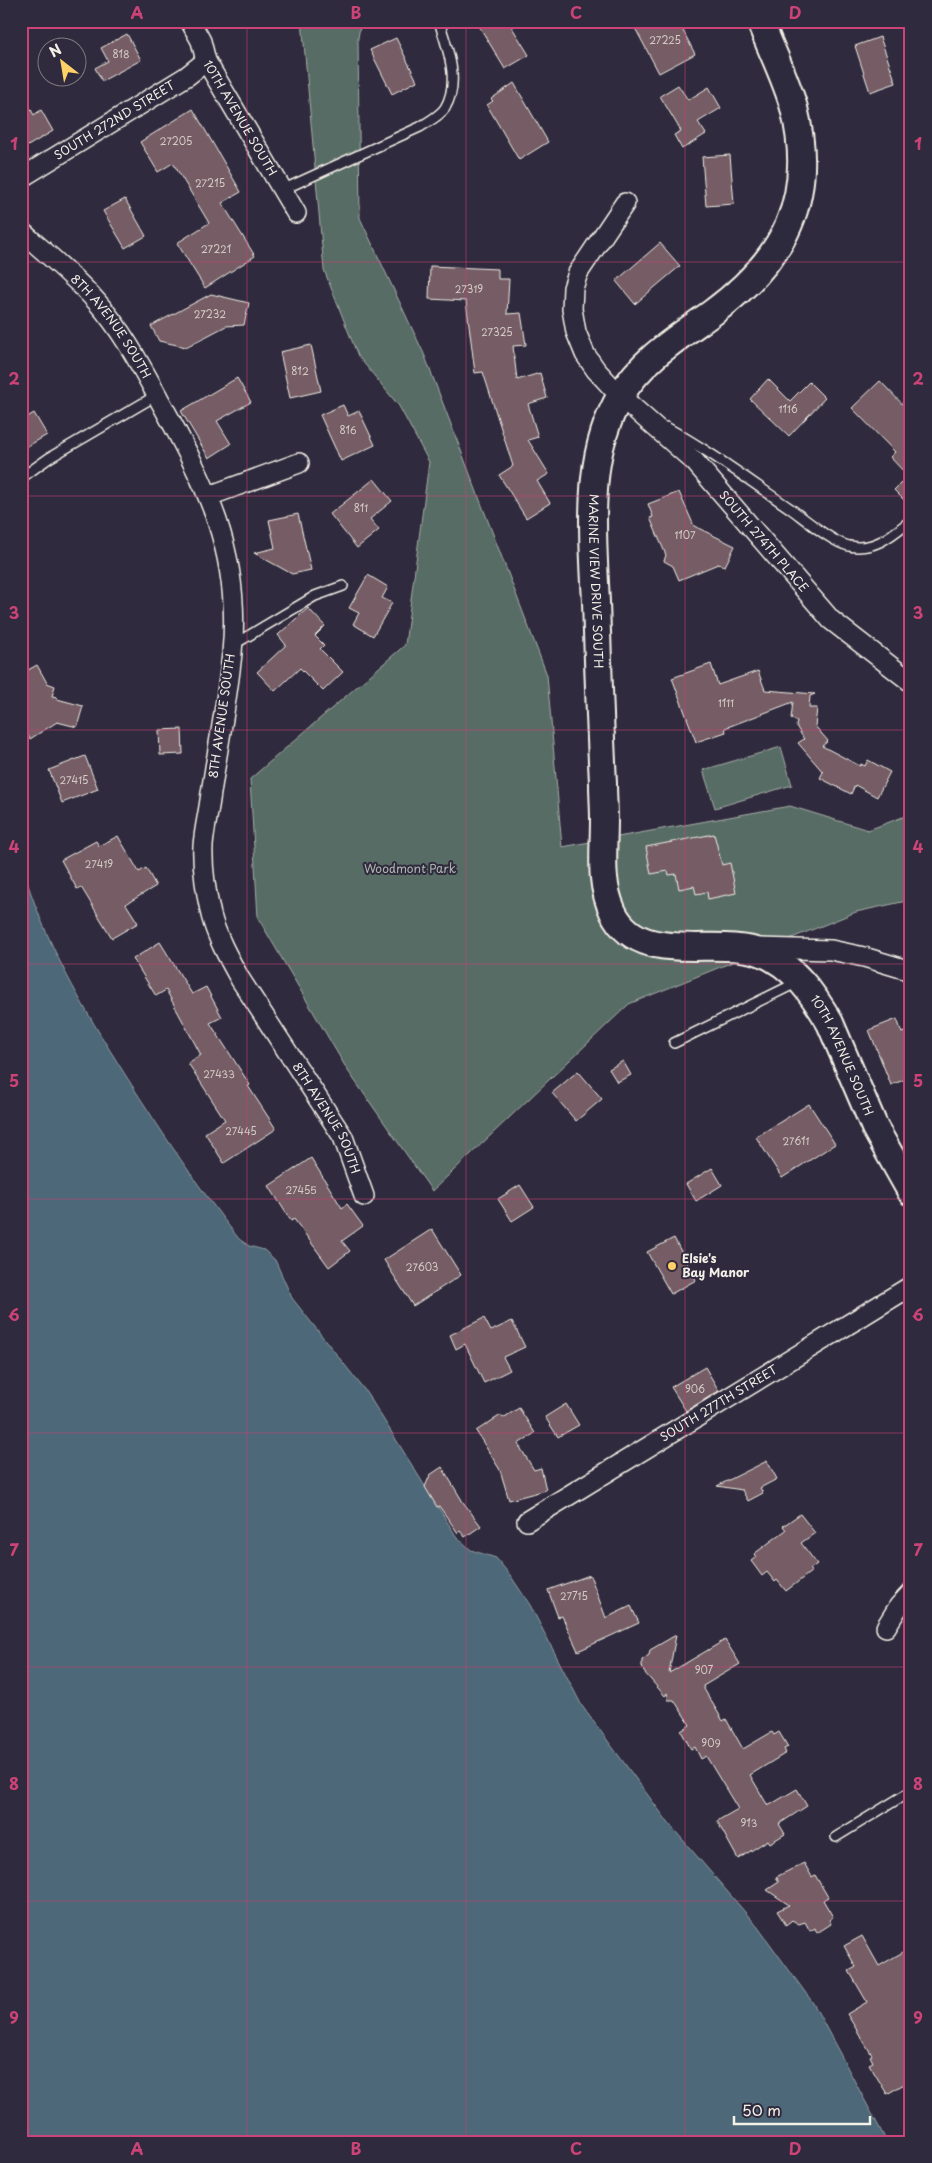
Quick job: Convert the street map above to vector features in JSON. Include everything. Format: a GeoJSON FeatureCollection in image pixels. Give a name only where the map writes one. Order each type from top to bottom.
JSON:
{"type":"FeatureCollection","features":[{"type":"Feature","properties":{"kind":"main road","name":"MARINE VIEW DRIVE SOUTH"},"geometry":{"type":"LineString","coordinates":[[744,948],[671,946],[644,940],[630,932],[618,920],[611,908],[603,871],[604,822],[594,565],[595,480],[600,445],[611,413],[632,378],[650,358],[747,285],[776,249],[791,221],[799,193],[801,168],[799,135],[793,106],[760,21]]}},
{"type":"Feature","properties":{"kind":"main road","name":"10TH AVENUE SOUTH"},"geometry":{"type":"LineString","coordinates":[[744,948],[764,954],[801,980],[830,1023],[875,1128],[911,1192]]}},
{"type":"Feature","properties":{"kind":"street","name":"10TH AVENUE SOUTH"},"geometry":{"type":"LineString","coordinates":[[190,21],[201,41],[206,60],[296,213]]}},
{"type":"Feature","properties":{"kind":"street","name":"SOUTH 272ND STREET"},"geometry":{"type":"LineString","coordinates":[[21,178],[187,76],[206,60]]}},
{"type":"Feature","properties":{"kind":"street","name":"SOUTH 274TH PLACE"},"geometry":{"type":"LineString","coordinates":[[625,203],[578,273],[573,288],[572,309],[576,332],[585,354],[596,370],[620,396],[695,462],[832,620],[911,682]]}},
{"type":"Feature","properties":{"kind":"street","name":"8TH AVENUE SOUTH"},"geometry":{"type":"LineString","coordinates":[[21,231],[98,302],[119,332],[157,395],[209,496],[224,538],[232,580],[232,645],[225,712],[203,845],[204,874],[212,917],[225,952],[240,979],[343,1137],[364,1196]]}},
{"type":"Feature","properties":{"kind":"street"},"geometry":{"type":"LineString","coordinates":[[209,496],[299,463]]}},
{"type":"Feature","properties":{"kind":"street","name":"MARINE VIEW DRIVE SOUTH"},"geometry":{"type":"LineString","coordinates":[[744,948],[831,950],[864,957],[911,971]]}},
{"type":"Feature","properties":{"kind":"street","name":"SOUTH 277TH STREET"},"geometry":{"type":"LineString","coordinates":[[527,1521],[911,1286]]}},
{"type":"Feature","properties":{"kind":"street"},"geometry":{"type":"LineString","coordinates":[[886,1627],[899,1606],[911,1592]]}},
{"type":"Feature","properties":{"kind":"lane"},"geometry":{"type":"LineString","coordinates":[[282,190],[420,127],[439,115],[445,108],[453,78],[451,61],[439,21]]}},
{"type":"Feature","properties":{"kind":"lane"},"geometry":{"type":"LineString","coordinates":[[21,478],[49,458],[157,395]]}},
{"type":"Feature","properties":{"kind":"lane"},"geometry":{"type":"LineString","coordinates":[[643,415],[698,445],[805,520],[848,546],[869,546],[880,543],[911,520]]}},
{"type":"Feature","properties":{"kind":"lane"},"geometry":{"type":"LineString","coordinates":[[232,645],[315,596],[343,586]]}},
{"type":"Feature","properties":{"kind":"lane"},"geometry":{"type":"LineString","coordinates":[[674,1043],[801,980]]}},
{"type":"Feature","properties":{"kind":"lane"},"geometry":{"type":"LineString","coordinates":[[836,1837],[911,1791]]}},
{"type":"Feature","properties":{"kind":"green space","name":"Woodmont Park"},"geometry":{"type":"Polygon","coordinates":[[[302,21],[361,21],[358,38],[360,218],[424,354],[547,675],[562,847],[790,806],[868,830],[911,814],[911,900],[856,912],[629,1004],[432,1191],[348,1071],[258,918],[250,779],[405,645],[429,462],[399,406],[358,356],[324,270],[302,21]]]}},
{"type":"Feature","properties":{"kind":"green space"},"geometry":{"type":"Polygon","coordinates":[[[781,747],[792,785],[715,808],[703,770],[781,747]]]}},
{"type":"Feature","properties":{"kind":"water"},"geometry":{"type":"Polygon","coordinates":[[[21,862],[41,919],[66,973],[110,1050],[167,1139],[209,1200],[239,1239],[249,1246],[264,1250],[275,1260],[292,1298],[367,1393],[456,1536],[471,1550],[496,1558],[510,1575],[530,1605],[582,1706],[670,1825],[757,1926],[813,2003],[887,2142],[21,2142],[21,862]]]}},
{"type":"Feature","properties":{"kind":"building"},"geometry":{"type":"Polygon","coordinates":[[[476,21],[508,21],[529,55],[505,69],[476,21]]]}},
{"type":"Feature","properties":{"kind":"building"},"geometry":{"type":"Polygon","coordinates":[[[645,21],[678,21],[695,54],[659,73],[634,26],[645,21]]]}},
{"type":"Feature","properties":{"kind":"building"},"geometry":{"type":"Polygon","coordinates":[[[127,34],[141,60],[102,81],[95,68],[108,61],[101,48],[127,34]]]}},
{"type":"Feature","properties":{"kind":"building"},"geometry":{"type":"Polygon","coordinates":[[[880,37],[896,83],[870,92],[855,46],[880,37]]]}},
{"type":"Feature","properties":{"kind":"building"},"geometry":{"type":"Polygon","coordinates":[[[396,38],[417,81],[392,94],[370,50],[396,38]]]}},
{"type":"Feature","properties":{"kind":"building"},"geometry":{"type":"Polygon","coordinates":[[[514,83],[548,142],[519,160],[487,105],[493,101],[491,99],[514,83]]]}},
{"type":"Feature","properties":{"kind":"building"},"geometry":{"type":"Polygon","coordinates":[[[678,85],[688,100],[709,87],[721,108],[698,122],[706,134],[682,149],[674,135],[681,131],[660,96],[678,85]]]}},
{"type":"Feature","properties":{"kind":"building"},"geometry":{"type":"Polygon","coordinates":[[[21,92],[34,115],[41,110],[53,131],[21,150],[21,92]]]}},
{"type":"Feature","properties":{"kind":"building"},"geometry":{"type":"Polygon","coordinates":[[[193,109],[241,192],[222,203],[255,256],[205,288],[177,243],[209,223],[173,163],[158,172],[140,142],[193,109]]]}},
{"type":"Feature","properties":{"kind":"building"},"geometry":{"type":"Polygon","coordinates":[[[730,155],[734,204],[706,206],[702,157],[730,155]]]}},
{"type":"Feature","properties":{"kind":"building"},"geometry":{"type":"Polygon","coordinates":[[[125,199],[146,236],[125,248],[103,211],[125,199]]]}},
{"type":"Feature","properties":{"kind":"building"},"geometry":{"type":"Polygon","coordinates":[[[660,243],[680,266],[635,304],[616,281],[660,243]]]}},
{"type":"Feature","properties":{"kind":"building"},"geometry":{"type":"Polygon","coordinates":[[[430,266],[498,269],[498,279],[509,279],[507,314],[521,313],[526,345],[513,346],[517,380],[540,373],[547,398],[528,404],[538,437],[528,440],[549,474],[537,481],[550,503],[526,518],[499,475],[513,466],[483,372],[475,373],[466,301],[429,299],[430,266]]]}},
{"type":"Feature","properties":{"kind":"building"},"geometry":{"type":"Polygon","coordinates":[[[211,294],[249,303],[244,325],[226,326],[186,347],[159,341],[151,326],[211,294]]]}},
{"type":"Feature","properties":{"kind":"building"},"geometry":{"type":"Polygon","coordinates":[[[311,345],[321,391],[290,398],[280,352],[311,345]]]}},
{"type":"Feature","properties":{"kind":"building"},"geometry":{"type":"Polygon","coordinates":[[[237,378],[251,402],[217,421],[231,444],[209,458],[181,411],[237,378]]]}},
{"type":"Feature","properties":{"kind":"building"},"geometry":{"type":"Polygon","coordinates":[[[768,379],[790,401],[809,382],[825,398],[789,436],[750,399],[768,379]]]}},
{"type":"Feature","properties":{"kind":"building"},"geometry":{"type":"Polygon","coordinates":[[[880,381],[911,413],[911,507],[894,490],[908,476],[890,457],[895,452],[852,408],[880,381]]]}},
{"type":"Feature","properties":{"kind":"building"},"geometry":{"type":"Polygon","coordinates":[[[343,405],[348,416],[359,411],[375,445],[341,461],[320,415],[343,405]]]}},
{"type":"Feature","properties":{"kind":"building"},"geometry":{"type":"Polygon","coordinates":[[[34,413],[47,435],[21,450],[21,421],[34,413]]]}},
{"type":"Feature","properties":{"kind":"building"},"geometry":{"type":"Polygon","coordinates":[[[374,479],[392,501],[370,519],[379,530],[357,548],[330,514],[374,479]]]}},
{"type":"Feature","properties":{"kind":"building"},"geometry":{"type":"Polygon","coordinates":[[[679,492],[694,526],[735,546],[725,566],[718,564],[679,580],[673,566],[664,561],[666,555],[650,518],[653,517],[648,504],[679,492]]]}},
{"type":"Feature","properties":{"kind":"building"},"geometry":{"type":"Polygon","coordinates":[[[298,514],[311,570],[292,574],[254,553],[275,548],[269,520],[298,514]]]}},
{"type":"Feature","properties":{"kind":"building"},"geometry":{"type":"Polygon","coordinates":[[[368,575],[388,587],[382,598],[392,603],[373,636],[353,624],[359,613],[349,608],[368,575]]]}},
{"type":"Feature","properties":{"kind":"building"},"geometry":{"type":"Polygon","coordinates":[[[308,608],[325,626],[315,636],[324,645],[320,649],[343,672],[323,691],[300,668],[275,691],[257,672],[286,645],[278,635],[308,608]]]}},
{"type":"Feature","properties":{"kind":"building"},"geometry":{"type":"Polygon","coordinates":[[[711,664],[718,685],[758,671],[765,690],[815,694],[810,696],[809,708],[817,708],[815,726],[828,741],[822,746],[860,766],[861,764],[865,766],[868,760],[890,772],[877,797],[855,785],[851,794],[820,778],[823,772],[798,743],[804,739],[796,726],[797,722],[791,718],[793,702],[725,728],[726,732],[696,742],[672,678],[711,664]]]}},
{"type":"Feature","properties":{"kind":"building"},"geometry":{"type":"Polygon","coordinates":[[[37,665],[47,683],[55,686],[52,696],[83,706],[77,727],[57,722],[30,739],[21,723],[21,674],[37,665]]]}},
{"type":"Feature","properties":{"kind":"building"},"geometry":{"type":"Polygon","coordinates":[[[182,729],[183,754],[160,755],[159,730],[182,729]]]}},
{"type":"Feature","properties":{"kind":"building"},"geometry":{"type":"Polygon","coordinates":[[[85,756],[98,789],[62,803],[49,770],[85,756]]]}},
{"type":"Feature","properties":{"kind":"building"},"geometry":{"type":"Polygon","coordinates":[[[714,834],[722,865],[730,863],[736,893],[708,899],[707,892],[696,894],[694,886],[679,889],[676,874],[669,875],[668,871],[651,874],[646,847],[714,834]]]}},
{"type":"Feature","properties":{"kind":"building"},"geometry":{"type":"Polygon","coordinates":[[[118,836],[139,872],[146,868],[156,886],[126,904],[138,923],[112,938],[81,887],[77,889],[61,860],[96,841],[99,846],[118,836]]]}},
{"type":"Feature","properties":{"kind":"building"},"geometry":{"type":"Polygon","coordinates":[[[160,942],[192,994],[206,987],[222,1017],[210,1023],[276,1129],[224,1163],[205,1133],[225,1120],[188,1063],[201,1055],[166,990],[156,996],[133,959],[160,942]]]}},
{"type":"Feature","properties":{"kind":"building"},"geometry":{"type":"Polygon","coordinates":[[[897,1019],[902,1033],[911,1029],[911,1077],[891,1085],[869,1030],[897,1019]]]}},
{"type":"Feature","properties":{"kind":"building"},"geometry":{"type":"Polygon","coordinates":[[[623,1061],[631,1075],[617,1082],[609,1069],[623,1061]]]}},
{"type":"Feature","properties":{"kind":"building"},"geometry":{"type":"Polygon","coordinates":[[[578,1071],[602,1099],[576,1121],[552,1093],[578,1071]]]}},
{"type":"Feature","properties":{"kind":"building"},"geometry":{"type":"Polygon","coordinates":[[[809,1104],[835,1144],[782,1178],[756,1137],[809,1104]]]}},
{"type":"Feature","properties":{"kind":"building"},"geometry":{"type":"Polygon","coordinates":[[[311,1158],[342,1208],[347,1204],[363,1226],[342,1241],[350,1251],[329,1267],[294,1219],[291,1221],[269,1186],[311,1158]]]}},
{"type":"Feature","properties":{"kind":"building"},"geometry":{"type":"Polygon","coordinates":[[[712,1168],[722,1185],[696,1201],[686,1184],[712,1168]]]}},
{"type":"Feature","properties":{"kind":"building"},"geometry":{"type":"Polygon","coordinates":[[[520,1185],[534,1207],[512,1221],[498,1199],[520,1185]]]}},
{"type":"Feature","properties":{"kind":"building"},"geometry":{"type":"Polygon","coordinates":[[[432,1229],[461,1275],[413,1306],[384,1260],[432,1229]]]}},
{"type":"Feature","properties":{"kind":"building","name":"Elsie's Bay Manor"},"geometry":{"type":"Polygon","coordinates":[[[674,1238],[696,1280],[671,1294],[647,1252],[674,1238]]]}},
{"type":"Feature","properties":{"kind":"building"},"geometry":{"type":"Polygon","coordinates":[[[484,1318],[491,1331],[512,1321],[525,1347],[503,1357],[510,1370],[484,1383],[465,1344],[456,1349],[450,1335],[484,1318]]]}},
{"type":"Feature","properties":{"kind":"building"},"geometry":{"type":"Polygon","coordinates":[[[705,1367],[719,1391],[686,1411],[671,1387],[705,1367]]]}},
{"type":"Feature","properties":{"kind":"building"},"geometry":{"type":"Polygon","coordinates":[[[566,1404],[579,1425],[558,1437],[545,1417],[566,1404]]]}},
{"type":"Feature","properties":{"kind":"building"},"geometry":{"type":"Polygon","coordinates":[[[519,1408],[535,1433],[518,1444],[534,1470],[541,1468],[546,1490],[509,1500],[500,1470],[476,1431],[501,1415],[503,1418],[519,1408]]]}},
{"type":"Feature","properties":{"kind":"building"},"geometry":{"type":"Polygon","coordinates":[[[767,1461],[777,1479],[760,1488],[763,1493],[748,1501],[742,1490],[717,1486],[767,1461]]]}},
{"type":"Feature","properties":{"kind":"building"},"geometry":{"type":"Polygon","coordinates":[[[442,1467],[463,1502],[481,1526],[465,1537],[460,1531],[458,1533],[439,1506],[437,1507],[425,1487],[430,1475],[442,1467]]]}},
{"type":"Feature","properties":{"kind":"building"},"geometry":{"type":"Polygon","coordinates":[[[800,1514],[815,1533],[801,1543],[817,1564],[810,1569],[812,1571],[786,1591],[767,1572],[762,1576],[751,1561],[756,1557],[754,1554],[786,1530],[783,1526],[800,1514]]]}},
{"type":"Feature","properties":{"kind":"building"},"geometry":{"type":"Polygon","coordinates":[[[590,1575],[606,1618],[631,1606],[639,1623],[578,1651],[562,1616],[558,1617],[548,1590],[590,1575]]]}},
{"type":"Feature","properties":{"kind":"building"},"geometry":{"type":"Polygon","coordinates":[[[676,1635],[669,1673],[725,1640],[740,1664],[703,1686],[704,1689],[723,1721],[726,1719],[743,1749],[772,1732],[774,1735],[779,1732],[788,1747],[784,1749],[786,1753],[750,1775],[768,1806],[797,1789],[807,1806],[779,1824],[785,1834],[770,1843],[768,1840],[738,1859],[717,1821],[738,1809],[706,1756],[701,1759],[695,1747],[691,1749],[681,1731],[690,1725],[674,1700],[668,1700],[667,1693],[665,1696],[644,1672],[642,1666],[642,1660],[649,1655],[650,1650],[676,1635]]]}},
{"type":"Feature","properties":{"kind":"building"},"geometry":{"type":"Polygon","coordinates":[[[804,1863],[812,1877],[815,1875],[828,1897],[823,1900],[833,1917],[829,1920],[831,1924],[817,1933],[815,1928],[810,1931],[805,1922],[799,1924],[792,1920],[786,1925],[777,1911],[789,1905],[767,1890],[779,1882],[776,1877],[804,1863]]]}},
{"type":"Feature","properties":{"kind":"building"},"geometry":{"type":"Polygon","coordinates":[[[862,1936],[879,1966],[903,1952],[911,1965],[911,2080],[887,2094],[869,2064],[873,2062],[870,2056],[872,2055],[847,2014],[867,2002],[849,1971],[856,1967],[844,1946],[862,1936]]]}},
{"type":"Feature","properties":{"kind":"place","name":"Elsie's Bay Manor"},"geometry":{"type":"Point","coordinates":[672,1266]}}]}
